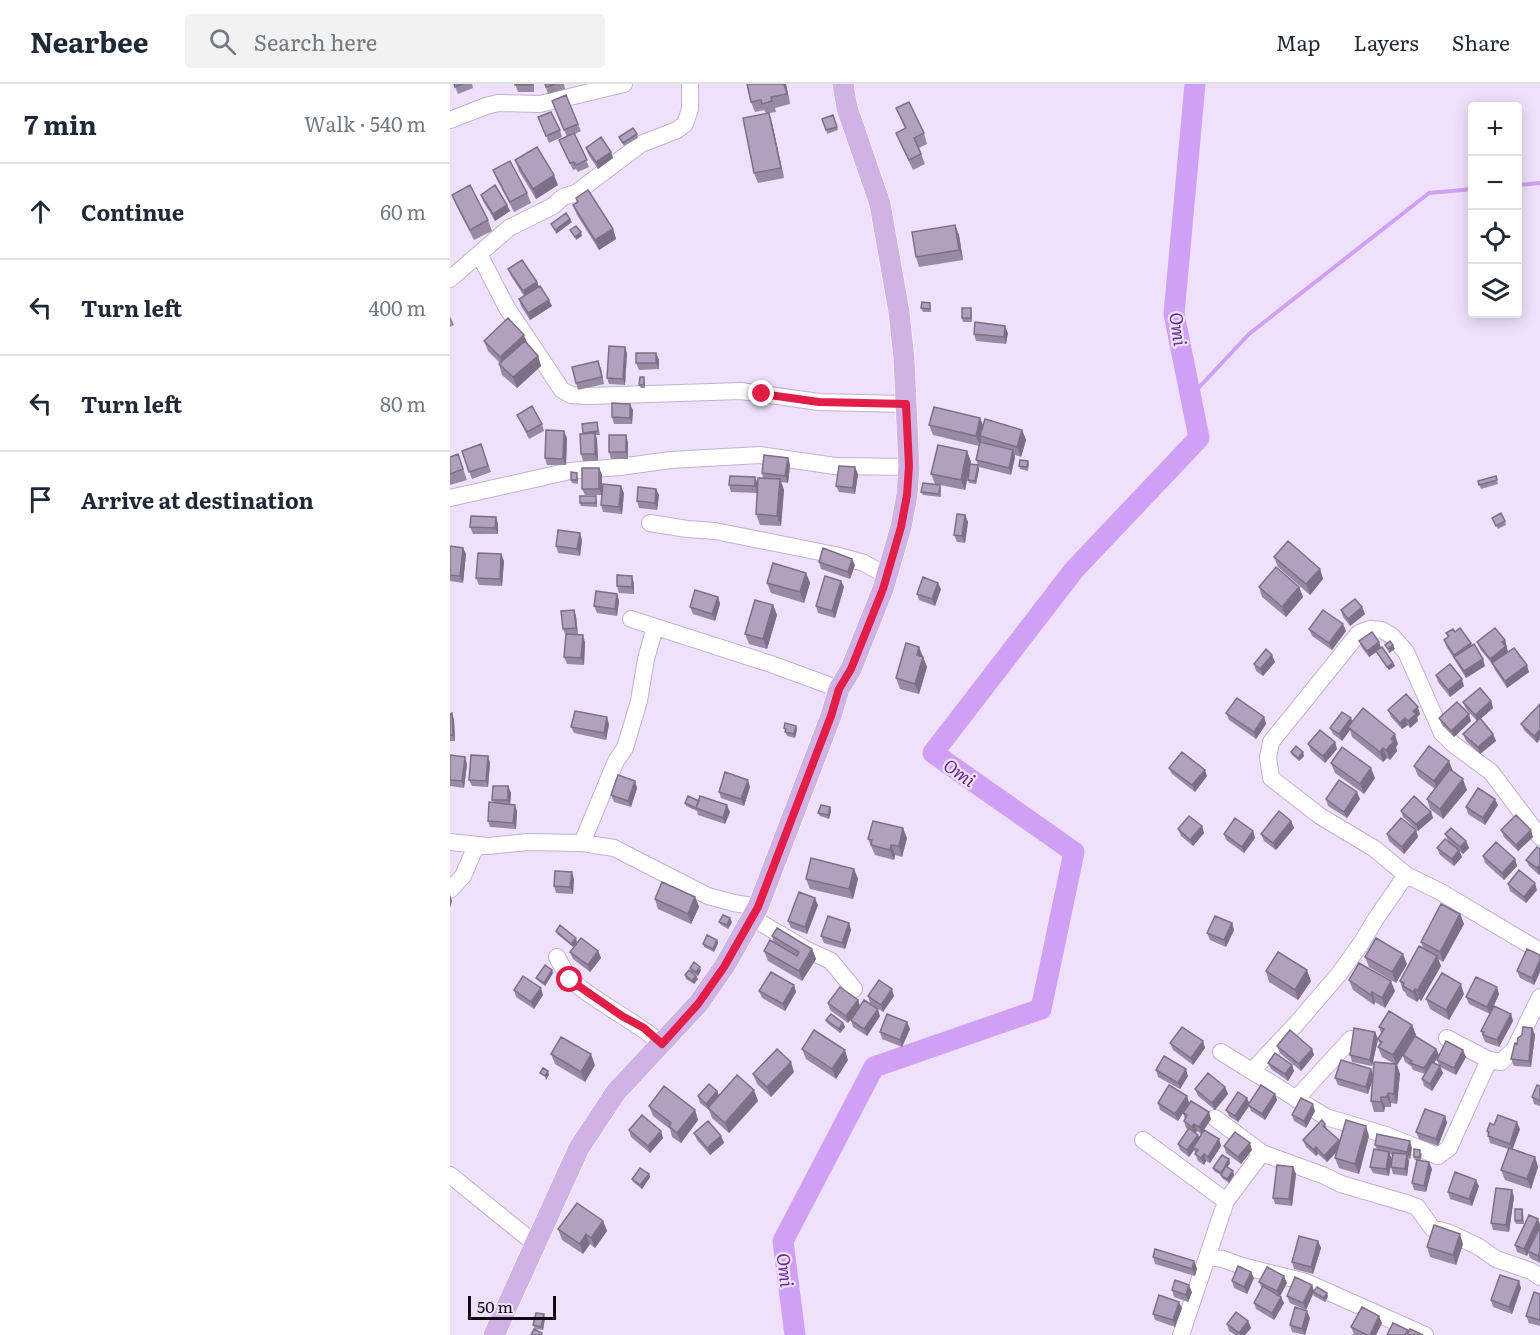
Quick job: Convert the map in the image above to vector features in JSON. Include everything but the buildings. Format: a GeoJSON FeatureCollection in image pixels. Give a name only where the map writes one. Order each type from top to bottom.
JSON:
{"type":"FeatureCollection","features":[{"type":"Feature","properties":{"kind":"main road"},"geometry":{"type":"LineString","coordinates":[[494,1335],[579,1148],[599,1115],[616,1092],[705,995],[724,967],[755,912],[831,716],[839,689],[851,669],[887,576],[901,527],[909,466],[904,359],[899,312],[879,204],[847,108],[843,84]]}},
{"type":"Feature","properties":{"kind":"street"},"geometry":{"type":"LineString","coordinates":[[450,120],[498,103],[540,104],[624,84]]}},
{"type":"Feature","properties":{"kind":"street"},"geometry":{"type":"LineString","coordinates":[[450,279],[509,228],[553,206],[563,197],[576,194],[641,144],[677,130],[685,124],[690,109],[690,84]]}},
{"type":"Feature","properties":{"kind":"street"},"geometry":{"type":"LineString","coordinates":[[838,84],[847,108]]}},
{"type":"Feature","properties":{"kind":"street"},"geometry":{"type":"LineString","coordinates":[[479,254],[507,308],[562,390],[571,395],[741,391],[819,402],[906,404]]}},
{"type":"Feature","properties":{"kind":"street"},"geometry":{"type":"LineString","coordinates":[[450,498],[570,471],[670,460],[760,455],[835,466],[909,466]]}},
{"type":"Feature","properties":{"kind":"street"},"geometry":{"type":"LineString","coordinates":[[650,523],[715,531],[835,555],[864,563],[887,576]]}},
{"type":"Feature","properties":{"kind":"street"},"geometry":{"type":"LineString","coordinates":[[631,620],[771,664],[839,689]]}},
{"type":"Feature","properties":{"kind":"street"},"geometry":{"type":"LineString","coordinates":[[582,843],[616,761],[625,748],[655,627]]}},
{"type":"Feature","properties":{"kind":"street"},"geometry":{"type":"LineString","coordinates":[[1540,837],[1491,772],[1442,733],[1406,652],[1392,636],[1382,630],[1370,629],[1359,633],[1271,742],[1268,756],[1271,777],[1320,816],[1376,849],[1406,875],[1439,891],[1540,951]]}},
{"type":"Feature","properties":{"kind":"street"},"geometry":{"type":"LineString","coordinates":[[450,842],[476,846],[528,842],[582,843],[614,848],[708,896],[755,912],[805,949],[831,961],[854,989]]}},
{"type":"Feature","properties":{"kind":"street"},"geometry":{"type":"LineString","coordinates":[[450,890],[463,876],[476,846]]}},
{"type":"Feature","properties":{"kind":"street"},"geometry":{"type":"LineString","coordinates":[[1252,1071],[1339,974],[1406,875]]}},
{"type":"Feature","properties":{"kind":"street"},"geometry":{"type":"LineString","coordinates":[[557,957],[570,980],[622,1016],[644,1028],[662,1044]]}},
{"type":"Feature","properties":{"kind":"street"},"geometry":{"type":"LineString","coordinates":[[1447,1038],[1489,1060],[1501,1062],[1514,1050],[1540,997]]}},
{"type":"Feature","properties":{"kind":"street"},"geometry":{"type":"LineString","coordinates":[[1296,1099],[1351,1039]]}},
{"type":"Feature","properties":{"kind":"street"},"geometry":{"type":"LineString","coordinates":[[1221,1052],[1326,1117],[1386,1135],[1438,1156],[1449,1148],[1489,1060]]}},
{"type":"Feature","properties":{"kind":"street"},"geometry":{"type":"LineString","coordinates":[[1215,1118],[1262,1153],[1341,1184],[1417,1207],[1432,1228],[1450,1233],[1479,1247],[1496,1259],[1540,1277]]}},
{"type":"Feature","properties":{"kind":"street"},"geometry":{"type":"LineString","coordinates":[[1143,1140],[1226,1201]]}},
{"type":"Feature","properties":{"kind":"street"},"geometry":{"type":"LineString","coordinates":[[1181,1335],[1226,1201],[1262,1153]]}},
{"type":"Feature","properties":{"kind":"street"},"geometry":{"type":"LineString","coordinates":[[450,1175],[534,1244]]}},
{"type":"Feature","properties":{"kind":"street"},"geometry":{"type":"LineString","coordinates":[[1209,1257],[1306,1282],[1425,1335]]}},
{"type":"Feature","properties":{"kind":"waterway","name":"Omi"},"geometry":{"type":"LineString","coordinates":[[795,1335],[783,1241],[874,1067],[1041,1009],[1074,852],[933,753],[1074,570],[1199,438],[1174,314],[1195,84]]}},
{"type":"Feature","properties":{"kind":"waterway"},"geometry":{"type":"LineString","coordinates":[[1522,185],[1540,183]]}},
{"type":"Feature","properties":{"kind":"waterway"},"geometry":{"type":"LineString","coordinates":[[1191,396],[1249,334],[1429,193],[1468,189]]}},
{"type":"Feature","properties":{"kind":"route"},"geometry":{"type":"LineString","coordinates":[[570,980],[622,1016],[644,1028],[662,1044],[698,1004],[724,967],[758,907],[831,716],[839,689],[851,669],[883,589],[901,527],[907,495],[909,466],[906,404],[819,402],[762,394]]}}]}
